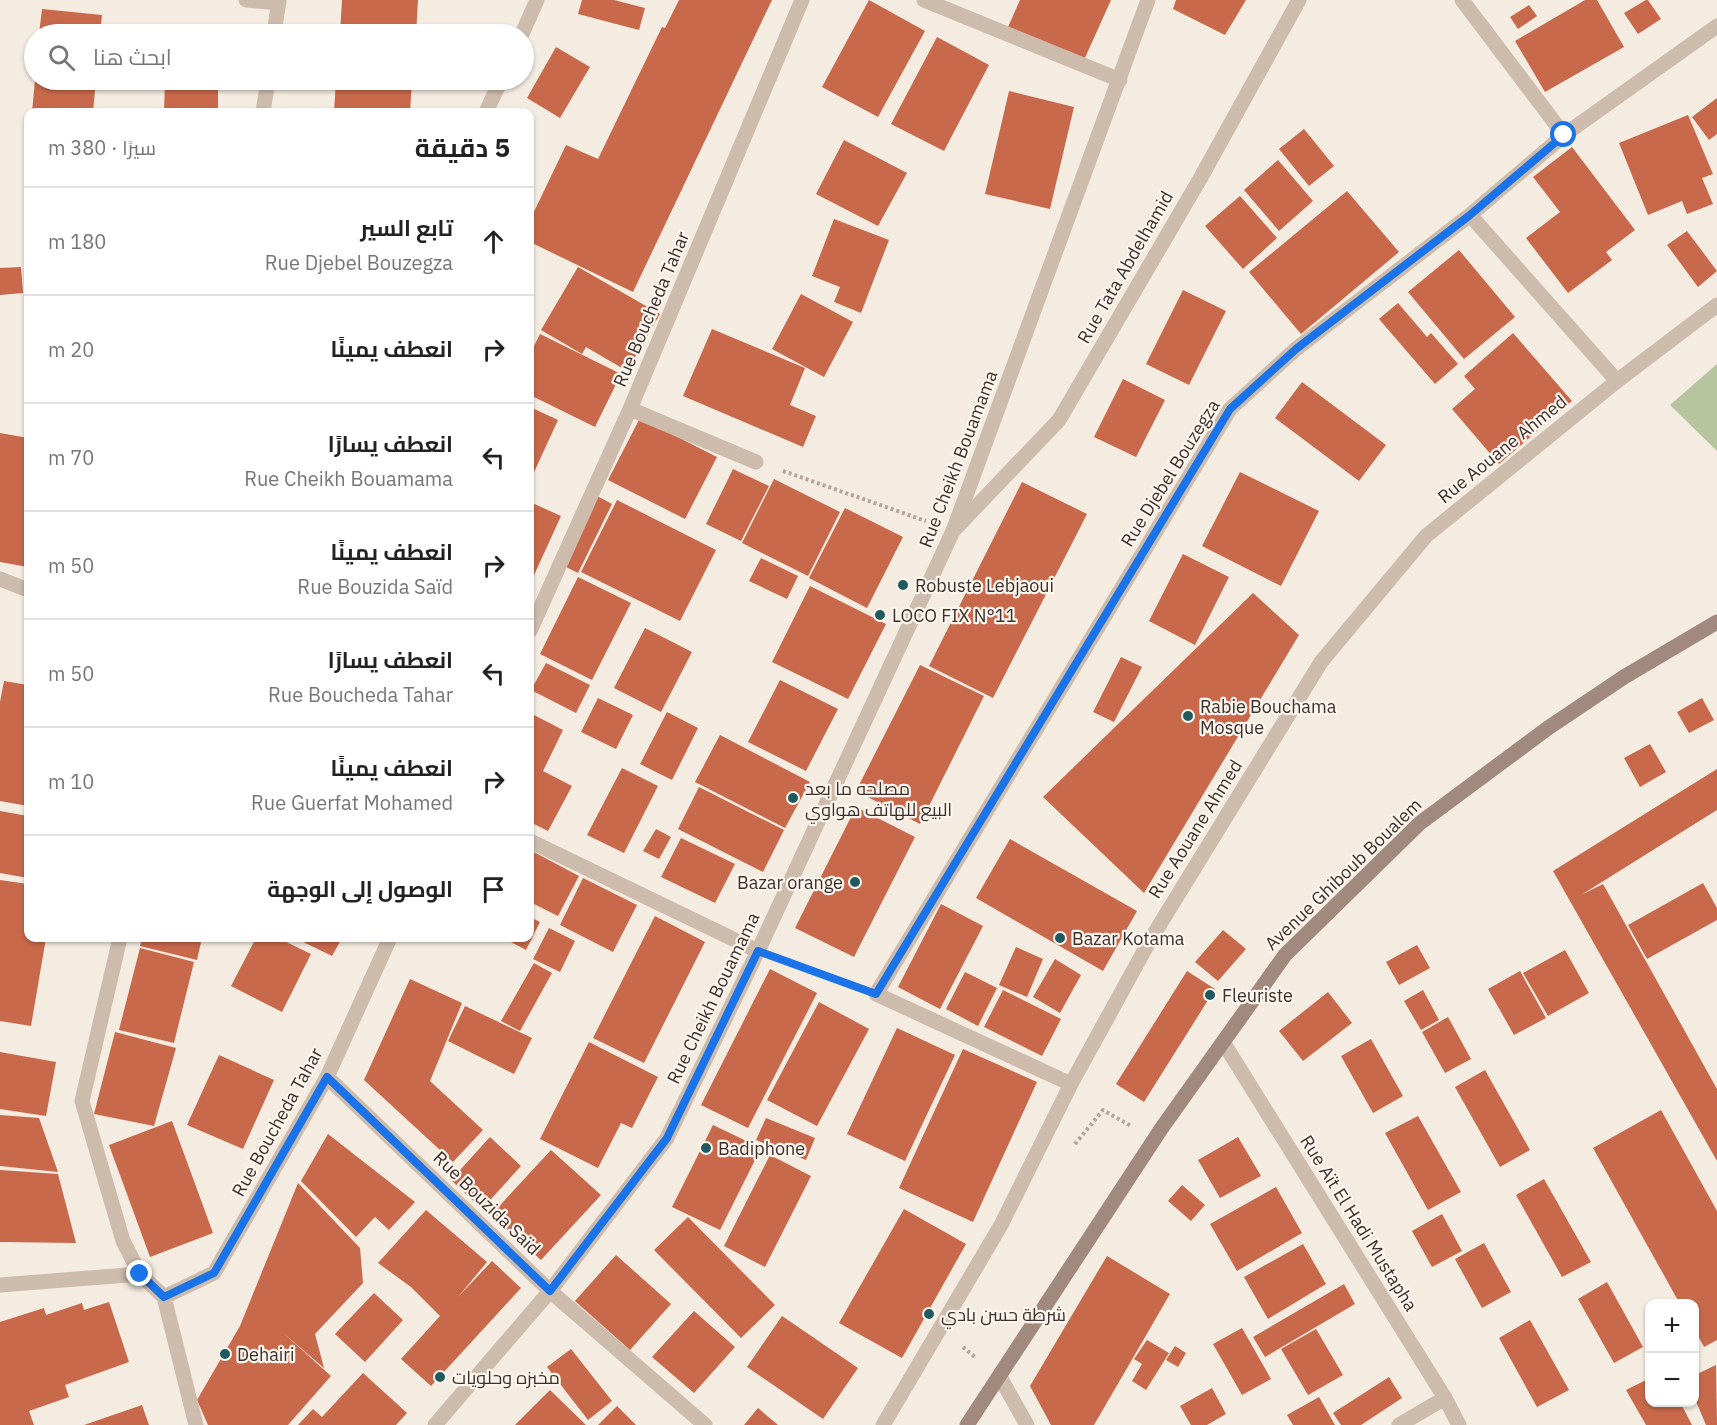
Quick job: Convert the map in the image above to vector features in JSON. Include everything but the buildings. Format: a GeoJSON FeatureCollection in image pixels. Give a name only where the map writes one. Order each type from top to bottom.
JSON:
{"type":"FeatureCollection","features":[{"type":"Feature","properties":{"kind":"main road","name":"Avenue Ghiboub Boualem"},"geometry":{"type":"LineString","coordinates":[[967,1425],[1161,1129],[1285,955],[1420,822],[1548,728],[1624,677],[1717,622]]}},
{"type":"Feature","properties":{"kind":"street"},"geometry":{"type":"LineString","coordinates":[[246,0],[279,2],[276,24]]}},
{"type":"Feature","properties":{"kind":"street"},"geometry":{"type":"LineString","coordinates":[[526,24],[537,0]]}},
{"type":"Feature","properties":{"kind":"street","name":"Rue Boucheda Tahar"},"geometry":{"type":"LineString","coordinates":[[534,622],[630,409],[802,0]]}},
{"type":"Feature","properties":{"kind":"street"},"geometry":{"type":"LineString","coordinates":[[924,0],[1120,80]]}},
{"type":"Feature","properties":{"kind":"street","name":"Rue Cheikh Bouamama"},"geometry":{"type":"LineString","coordinates":[[435,1425],[550,1291],[667,1138],[758,951],[953,531],[1148,0]]}},
{"type":"Feature","properties":{"kind":"street","name":"Rue Tata Abdelhamid"},"geometry":{"type":"LineString","coordinates":[[953,531],[1059,420],[1200,179],[1299,0]]}},
{"type":"Feature","properties":{"kind":"street"},"geometry":{"type":"LineString","coordinates":[[1462,0],[1564,135]]}},
{"type":"Feature","properties":{"kind":"street","name":"Rue Djebel Bouzegza"},"geometry":{"type":"LineString","coordinates":[[876,994],[1230,409],[1296,349],[1470,215],[1564,135],[1717,26]]}},
{"type":"Feature","properties":{"kind":"street"},"geometry":{"type":"LineString","coordinates":[[264,108],[266,90]]}},
{"type":"Feature","properties":{"kind":"street"},"geometry":{"type":"LineString","coordinates":[[488,108],[496,90]]}},
{"type":"Feature","properties":{"kind":"street"},"geometry":{"type":"LineString","coordinates":[[1470,215],[1617,381]]}},
{"type":"Feature","properties":{"kind":"street","name":"Rue Aouane Ahmed"},"geometry":{"type":"LineString","coordinates":[[883,1425],[1001,1225],[1071,1084],[1149,942],[1321,662],[1426,536],[1617,381],[1717,304]]}},
{"type":"Feature","properties":{"kind":"street"},"geometry":{"type":"LineString","coordinates":[[630,409],[756,462]]}},
{"type":"Feature","properties":{"kind":"street"},"geometry":{"type":"LineString","coordinates":[[0,579],[24,588]]}},
{"type":"Feature","properties":{"kind":"street"},"geometry":{"type":"LineString","coordinates":[[534,843],[758,951]]}},
{"type":"Feature","properties":{"kind":"street"},"geometry":{"type":"LineString","coordinates":[[119,942],[82,1101],[123,1240],[140,1274],[164,1297],[196,1425]]}},
{"type":"Feature","properties":{"kind":"street","name":"Rue Boucheda Tahar"},"geometry":{"type":"LineString","coordinates":[[164,1297],[214,1273],[327,1077],[388,942]]}},
{"type":"Feature","properties":{"kind":"street"},"geometry":{"type":"LineString","coordinates":[[876,994],[1071,1084]]}},
{"type":"Feature","properties":{"kind":"street","name":"Rue Aït El Hadi Mustapha"},"geometry":{"type":"LineString","coordinates":[[1223,1042],[1445,1398],[1459,1425]]}},
{"type":"Feature","properties":{"kind":"street","name":"Rue Bouzida Saïd"},"geometry":{"type":"LineString","coordinates":[[327,1077],[550,1291],[705,1425]]}},
{"type":"Feature","properties":{"kind":"street"},"geometry":{"type":"LineString","coordinates":[[0,1285],[140,1274]]}},
{"type":"Feature","properties":{"kind":"street"},"geometry":{"type":"LineString","coordinates":[[1000,1377],[1027,1425]]}},
{"type":"Feature","properties":{"kind":"street"},"geometry":{"type":"LineString","coordinates":[[1399,1425],[1445,1398]]}},
{"type":"Feature","properties":{"kind":"path"},"geometry":{"type":"LineString","coordinates":[[756,462],[953,531]]}},
{"type":"Feature","properties":{"kind":"path"},"geometry":{"type":"LineString","coordinates":[[758,951],[876,994]]}},
{"type":"Feature","properties":{"kind":"path"},"geometry":{"type":"LineString","coordinates":[[1077,1144],[1103,1110]]}},
{"type":"Feature","properties":{"kind":"green space"},"geometry":{"type":"Polygon","coordinates":[[[1717,364],[1717,451],[1670,405],[1717,364]]]}},
{"type":"Feature","properties":{"kind":"place","name":"Robuste Lebjaoui"},"geometry":{"type":"Point","coordinates":[903,585]}},
{"type":"Feature","properties":{"kind":"place","name":"LOCO FIX N°11"},"geometry":{"type":"Point","coordinates":[880,615]}},
{"type":"Feature","properties":{"kind":"place","name":"Rabie Bouchama Mosque"},"geometry":{"type":"Point","coordinates":[1188,716]}},
{"type":"Feature","properties":{"kind":"place","name":"مصلحه ما بعد البيع للهاتف هواوي"},"geometry":{"type":"Point","coordinates":[793,798]}},
{"type":"Feature","properties":{"kind":"place","name":"Bazar orange"},"geometry":{"type":"Point","coordinates":[855,882]}},
{"type":"Feature","properties":{"kind":"place","name":"Bazar Kotama"},"geometry":{"type":"Point","coordinates":[1060,938]}},
{"type":"Feature","properties":{"kind":"place","name":"Fleuriste"},"geometry":{"type":"Point","coordinates":[1210,995]}},
{"type":"Feature","properties":{"kind":"place","name":"Badiphone"},"geometry":{"type":"Point","coordinates":[706,1148]}},
{"type":"Feature","properties":{"kind":"place","name":"شرطة حسن بادي"},"geometry":{"type":"Point","coordinates":[929,1314]}},
{"type":"Feature","properties":{"kind":"place","name":"Dehairi"},"geometry":{"type":"Point","coordinates":[225,1354]}},
{"type":"Feature","properties":{"kind":"place","name":"مخبزه وحلويات"},"geometry":{"type":"Point","coordinates":[440,1377]}},
{"type":"Feature","properties":{"kind":"route"},"geometry":{"type":"LineString","coordinates":[[140,1274],[164,1297],[214,1273],[327,1077],[550,1291],[667,1138],[758,951],[876,994],[1230,409],[1296,349],[1470,215],[1564,135]]}}]}
